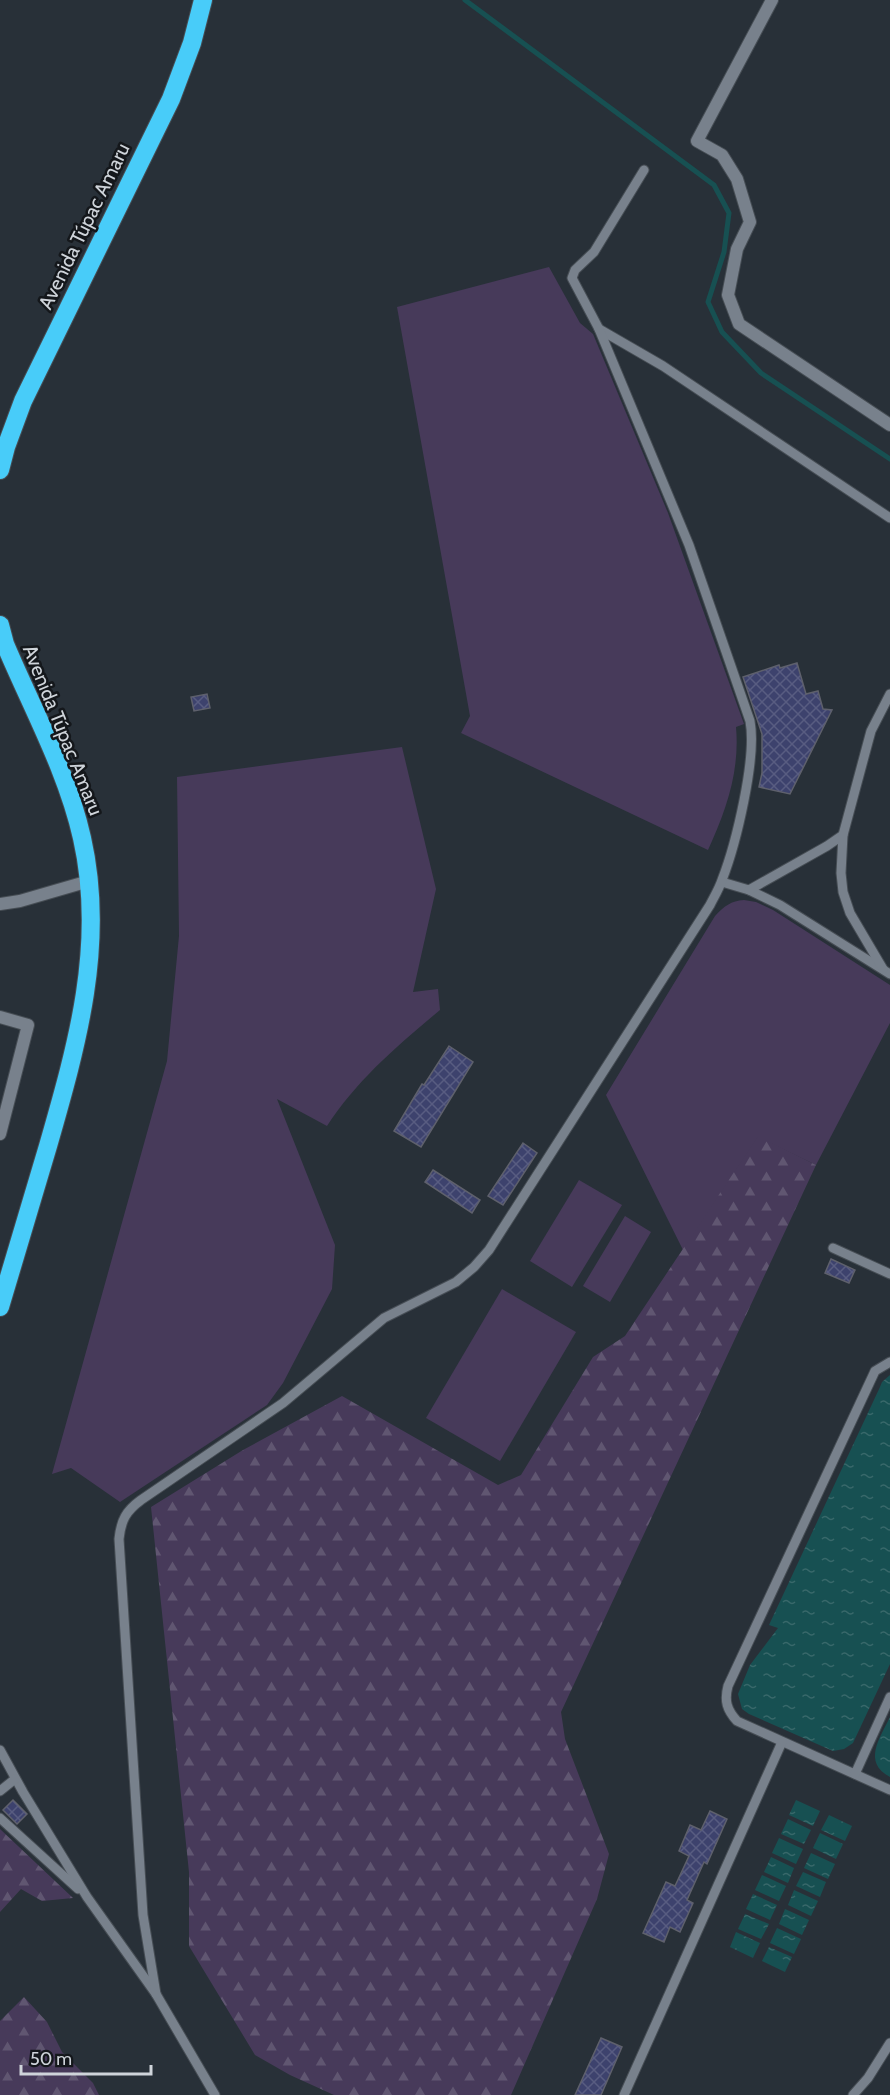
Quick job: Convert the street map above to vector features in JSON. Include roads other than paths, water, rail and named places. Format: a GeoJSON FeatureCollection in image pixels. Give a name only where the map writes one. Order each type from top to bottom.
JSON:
{"type":"FeatureCollection","features":[{"type":"Feature","properties":{"kind":"highway","name":"Avenida Túpac Amaru"},"geometry":{"type":"LineString","coordinates":[[0,470],[23,401],[171,99],[192,43],[203,0]]}},
{"type":"Feature","properties":{"kind":"highway","name":"Avenida Túpac Amaru"},"geometry":{"type":"LineString","coordinates":[[0,625],[5,644],[70,799],[82,838],[88,881],[91,936],[86,997],[73,1061],[0,1307]]}},
{"type":"Feature","properties":{"kind":"street"},"geometry":{"type":"LineString","coordinates":[[772,0],[697,141],[722,155],[737,179],[750,222],[737,249],[728,295],[739,324],[890,425]]}},
{"type":"Feature","properties":{"kind":"street"},"geometry":{"type":"LineString","coordinates":[[0,904],[20,901],[88,881]]}},
{"type":"Feature","properties":{"kind":"street"},"geometry":{"type":"LineString","coordinates":[[0,1017],[28,1025],[1,1127]]}},
{"type":"Feature","properties":{"kind":"lane"},"geometry":{"type":"LineString","coordinates":[[156,1994],[142,1903],[119,1539],[123,1517],[141,1500],[283,1402],[376,1324],[456,1282],[474,1268],[489,1250],[710,905],[722,882],[746,790],[751,737],[750,721],[689,545],[599,329],[572,278],[575,270],[594,252],[644,170]]}},
{"type":"Feature","properties":{"kind":"lane"},"geometry":{"type":"LineString","coordinates":[[599,329],[663,366],[890,518]]}},
{"type":"Feature","properties":{"kind":"lane"},"geometry":{"type":"LineString","coordinates":[[886,971],[850,913],[843,892],[841,873],[843,834],[871,731],[890,694]]}},
{"type":"Feature","properties":{"kind":"lane"},"geometry":{"type":"LineString","coordinates":[[749,890],[827,846],[843,834]]}},
{"type":"Feature","properties":{"kind":"lane"},"geometry":{"type":"LineString","coordinates":[[722,882],[749,890],[780,905],[886,971]]}},
{"type":"Feature","properties":{"kind":"lane"},"geometry":{"type":"LineString","coordinates":[[833,1248],[890,1274]]}},
{"type":"Feature","properties":{"kind":"lane"},"geometry":{"type":"LineString","coordinates":[[890,1362],[875,1371],[728,1686],[725,1697],[726,1705],[737,1721],[890,1790]]}},
{"type":"Feature","properties":{"kind":"lane"},"geometry":{"type":"LineString","coordinates":[[855,1774],[890,1697]]}},
{"type":"Feature","properties":{"kind":"lane"},"geometry":{"type":"LineString","coordinates":[[624,2095],[782,1742]]}},
{"type":"Feature","properties":{"kind":"lane"},"geometry":{"type":"LineString","coordinates":[[0,1750],[15,1779],[87,1897],[156,1994],[215,2095]]}},
{"type":"Feature","properties":{"kind":"lane"},"geometry":{"type":"LineString","coordinates":[[0,1791],[15,1779]]}},
{"type":"Feature","properties":{"kind":"lane"},"geometry":{"type":"LineString","coordinates":[[0,1818],[87,1897]]}},
{"type":"Feature","properties":{"kind":"lane"},"geometry":{"type":"LineString","coordinates":[[853,2095],[868,2078],[890,2043]]}},
{"type":"Feature","properties":{"kind":"water"},"geometry":{"type":"Polygon","coordinates":[[[890,1375],[890,1664],[853,1743],[844,1749],[833,1751],[749,1714],[742,1709],[738,1694],[750,1665],[778,1628],[769,1625],[882,1382],[890,1375]]]}},
{"type":"Feature","properties":{"kind":"water"},"geometry":{"type":"Polygon","coordinates":[[[890,1717],[890,1777],[882,1771],[875,1757],[878,1741],[890,1717]]]}},
{"type":"Feature","properties":{"kind":"water"},"geometry":{"type":"Polygon","coordinates":[[[796,1800],[820,1811],[813,1826],[789,1815],[796,1800]]]}},
{"type":"Feature","properties":{"kind":"water"},"geometry":{"type":"Polygon","coordinates":[[[829,1815],[852,1826],[845,1841],[821,1830],[829,1815]]]}},
{"type":"Feature","properties":{"kind":"water"},"geometry":{"type":"Polygon","coordinates":[[[788,1819],[811,1830],[804,1844],[781,1834],[788,1819]]]}},
{"type":"Feature","properties":{"kind":"water"},"geometry":{"type":"Polygon","coordinates":[[[820,1833],[843,1844],[836,1859],[813,1848],[820,1833]]]}},
{"type":"Feature","properties":{"kind":"water"},"geometry":{"type":"Polygon","coordinates":[[[779,1838],[803,1849],[796,1864],[772,1853],[779,1838]]]}},
{"type":"Feature","properties":{"kind":"water"},"geometry":{"type":"Polygon","coordinates":[[[811,1853],[835,1864],[828,1879],[804,1868],[811,1853]]]}},
{"type":"Feature","properties":{"kind":"water"},"geometry":{"type":"Polygon","coordinates":[[[771,1857],[794,1868],[788,1883],[764,1872],[771,1857]]]}},
{"type":"Feature","properties":{"kind":"water"},"geometry":{"type":"Polygon","coordinates":[[[803,1872],[826,1882],[820,1897],[796,1886],[803,1872]]]}},
{"type":"Feature","properties":{"kind":"water"},"geometry":{"type":"Polygon","coordinates":[[[762,1875],[786,1886],[779,1901],[755,1890],[762,1875]]]}},
{"type":"Feature","properties":{"kind":"water"},"geometry":{"type":"Polygon","coordinates":[[[794,1890],[818,1901],[811,1916],[788,1905],[794,1890]]]}},
{"type":"Feature","properties":{"kind":"water"},"geometry":{"type":"Polygon","coordinates":[[[753,1894],[777,1905],[770,1920],[746,1909],[753,1894]]]}},
{"type":"Feature","properties":{"kind":"water"},"geometry":{"type":"Polygon","coordinates":[[[785,1909],[809,1920],[802,1935],[779,1924],[785,1909]]]}},
{"type":"Feature","properties":{"kind":"water"},"geometry":{"type":"Polygon","coordinates":[[[745,1914],[769,1924],[761,1939],[738,1929],[745,1914]]]}},
{"type":"Feature","properties":{"kind":"water"},"geometry":{"type":"Polygon","coordinates":[[[777,1928],[801,1939],[794,1954],[770,1943],[777,1928]]]}},
{"type":"Feature","properties":{"kind":"water"},"geometry":{"type":"Polygon","coordinates":[[[736,1932],[760,1943],[753,1958],[730,1947],[736,1932]]]}},
{"type":"Feature","properties":{"kind":"water"},"geometry":{"type":"Polygon","coordinates":[[[769,1947],[792,1957],[785,1972],[762,1961],[769,1947]]]}},
{"type":"Feature","properties":{"kind":"waterway"},"geometry":{"type":"LineString","coordinates":[[465,0],[714,185],[729,213],[724,252],[708,302],[722,332],[761,373],[890,459]]}}]}
